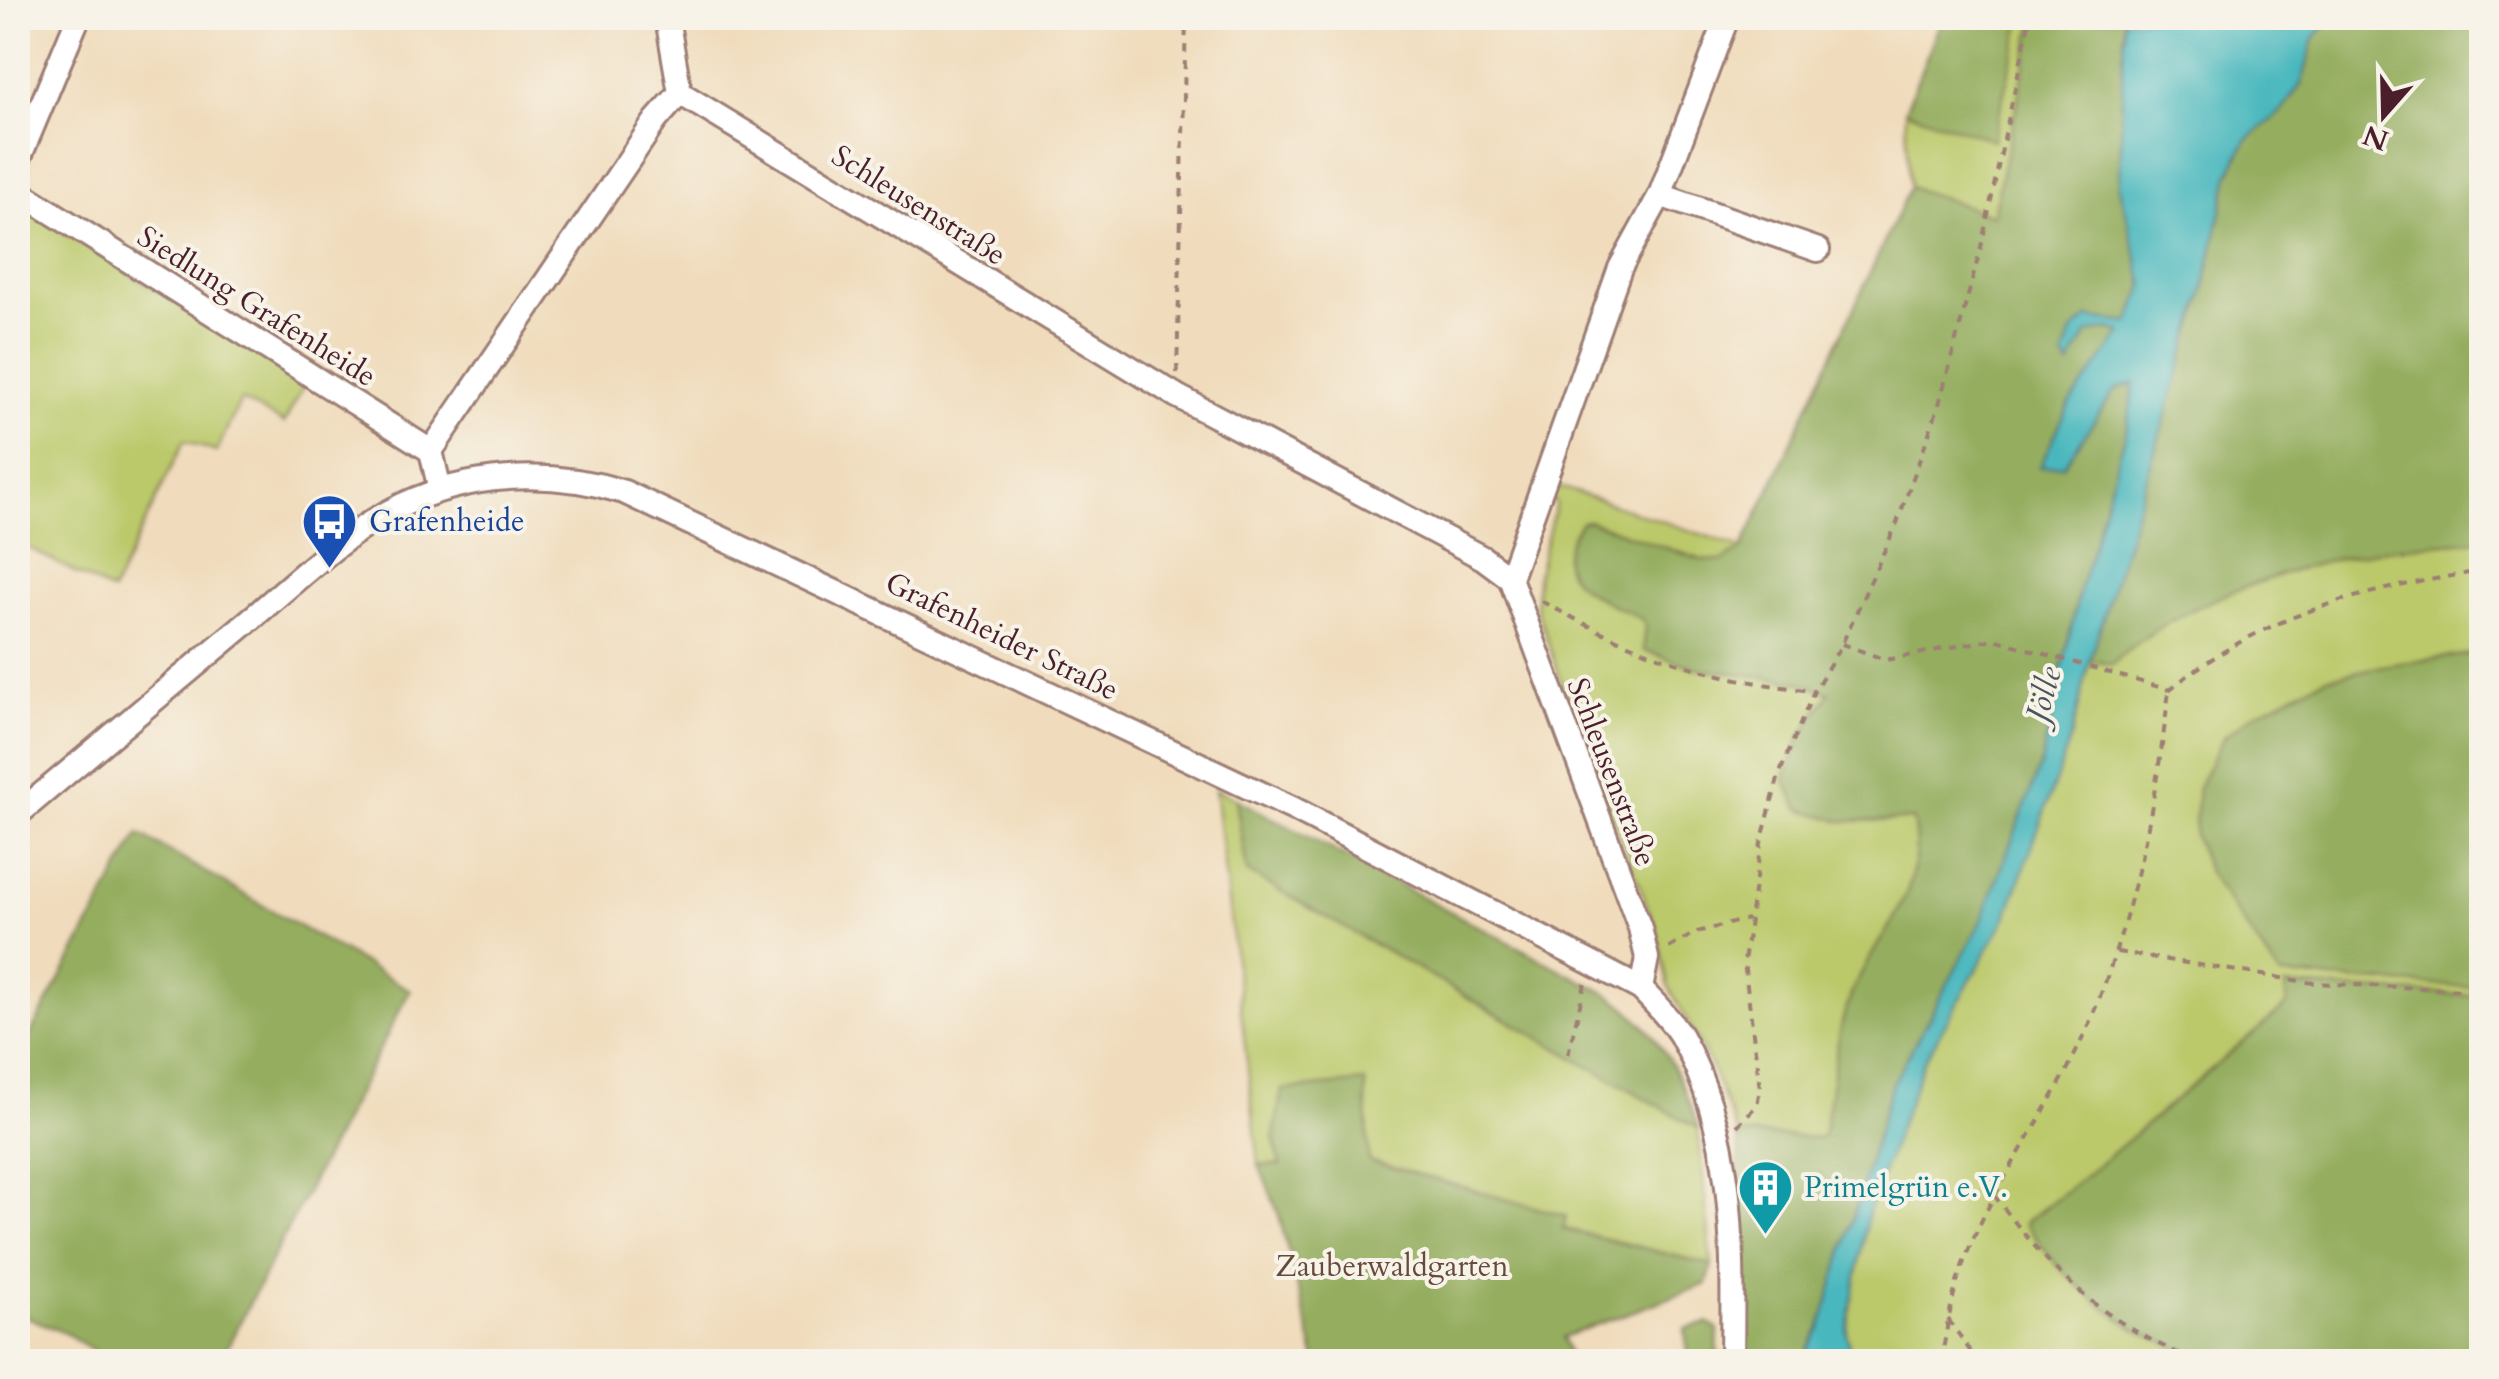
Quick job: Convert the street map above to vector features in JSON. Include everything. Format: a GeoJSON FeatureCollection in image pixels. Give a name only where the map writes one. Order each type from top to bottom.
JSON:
{"type":"FeatureCollection","features":[{"type":"Feature","properties":{"kind":"street"},"geometry":{"type":"LineString","coordinates":[[18,161],[78,18]]}},
{"type":"Feature","properties":{"kind":"street"},"geometry":{"type":"LineString","coordinates":[[440,490],[431,452],[656,120],[680,93],[667,18]]}},
{"type":"Feature","properties":{"kind":"street"},"geometry":{"type":"LineString","coordinates":[[1510,578],[1522,554],[1576,382],[1620,268],[1660,195],[1727,18]]}},
{"type":"Feature","properties":{"kind":"street","name":"Schleusenstraße"},"geometry":{"type":"LineString","coordinates":[[680,93],[1176,396],[1483,558],[1510,578],[1647,958]]}},
{"type":"Feature","properties":{"kind":"street","name":"Siedlung Grafenheide"},"geometry":{"type":"LineString","coordinates":[[18,191],[431,452]]}},
{"type":"Feature","properties":{"kind":"street"},"geometry":{"type":"LineString","coordinates":[[1660,195],[1818,250]]}},
{"type":"Feature","properties":{"kind":"street","name":"Grafenheider Straße"},"geometry":{"type":"LineString","coordinates":[[18,814],[356,533],[394,510],[440,490],[488,480],[569,478],[652,502],[1294,809],[1641,988],[1679,1032],[1705,1087],[1721,1138],[1732,1245],[1732,1362]]}},
{"type":"Feature","properties":{"kind":"street"},"geometry":{"type":"LineString","coordinates":[[1641,988],[1647,958]]}},
{"type":"Feature","properties":{"kind":"path"},"geometry":{"type":"LineString","coordinates":[[1176,396],[1186,18]]}},
{"type":"Feature","properties":{"kind":"path"},"geometry":{"type":"LineString","coordinates":[[1721,1138],[1749,1118],[1760,1089],[1744,962],[1761,842],[1780,775],[1814,691],[1842,644],[1897,523],[1938,408],[1981,248],[2030,18]]}},
{"type":"Feature","properties":{"kind":"path"},"geometry":{"type":"LineString","coordinates":[[1942,1362],[1948,1319],[1969,1248],[1994,1194],[2077,1051],[2116,952],[2146,820],[2169,690],[2207,659],[2249,635],[2328,601],[2482,571]]}},
{"type":"Feature","properties":{"kind":"path"},"geometry":{"type":"LineString","coordinates":[[1539,600],[1614,641],[1698,672],[1814,691]]}},
{"type":"Feature","properties":{"kind":"path"},"geometry":{"type":"LineString","coordinates":[[1842,644],[1886,660],[1994,639],[2169,690]]}},
{"type":"Feature","properties":{"kind":"path"},"geometry":{"type":"LineString","coordinates":[[1647,958],[1697,932],[1748,919]]}},
{"type":"Feature","properties":{"kind":"path"},"geometry":{"type":"LineString","coordinates":[[2116,952],[2158,962],[2313,983],[2482,991]]}},
{"type":"Feature","properties":{"kind":"path"},"geometry":{"type":"LineString","coordinates":[[1568,1054],[1582,1007],[1588,959]]}},
{"type":"Feature","properties":{"kind":"path"},"geometry":{"type":"LineString","coordinates":[[1994,1194],[2049,1266],[2078,1294],[2130,1331],[2197,1362]]}},
{"type":"Feature","properties":{"kind":"path"},"geometry":{"type":"LineString","coordinates":[[1948,1319],[1978,1362]]}},
{"type":"Feature","properties":{"kind":"path"},"geometry":{"type":"LineString","coordinates":[[2182,1362],[2190,1358]]}},
{"type":"Feature","properties":{"kind":"green space"},"geometry":{"type":"Polygon","coordinates":[[[1942,18],[2124,18],[1872,1141],[1738,1134],[1708,1060],[1668,985],[1656,927],[1579,736],[1536,607],[1537,576],[1556,502],[1549,500],[1555,485],[1742,548],[1910,188],[1905,111],[1942,18]]]}},
{"type":"Feature","properties":{"kind":"green space"},"geometry":{"type":"Polygon","coordinates":[[[1942,18],[2022,18],[1993,140],[1905,111],[1942,18]]]}},
{"type":"Feature","properties":{"kind":"green space"},"geometry":{"type":"Polygon","coordinates":[[[2035,18],[2124,18],[2120,187],[2144,286],[2129,323],[2088,318],[2088,333],[2108,329],[2123,333],[2041,466],[2064,464],[2116,389],[2135,383],[2127,429],[2081,585],[2041,764],[1980,925],[1891,1087],[1821,1327],[1801,1361],[1744,1361],[1738,1134],[1822,1138],[1848,1003],[1906,895],[1913,872],[1913,820],[1841,821],[1799,809],[1784,779],[1801,736],[1830,693],[1799,682],[1696,668],[1643,650],[1646,626],[1641,619],[1591,593],[1569,572],[1569,542],[1581,522],[1589,521],[1702,560],[1722,561],[1742,549],[1910,187],[1993,215],[2035,18]]]}},
{"type":"Feature","properties":{"kind":"green space"},"geometry":{"type":"Polygon","coordinates":[[[2331,18],[2481,18],[2481,1361],[1851,1362],[1846,1332],[1868,1209],[1923,1063],[2006,916],[2071,738],[2090,660],[2202,298],[2222,215],[2331,18]]]}},
{"type":"Feature","properties":{"kind":"green space"},"geometry":{"type":"Polygon","coordinates":[[[2331,18],[2481,18],[2481,540],[2379,550],[2300,569],[2196,608],[2136,644],[2112,665],[2090,660],[2202,298],[2229,175],[2247,139],[2282,111],[2302,82],[2314,38],[2331,18]]]}},
{"type":"Feature","properties":{"kind":"green space"},"geometry":{"type":"Polygon","coordinates":[[[18,203],[305,384],[284,423],[241,400],[216,452],[184,441],[112,592],[18,542],[18,203]]]}},
{"type":"Feature","properties":{"kind":"green space"},"geometry":{"type":"Polygon","coordinates":[[[2481,653],[2481,988],[2280,976],[2209,874],[2194,835],[2198,787],[2223,738],[2252,715],[2326,678],[2393,664],[2481,653]]]}},
{"type":"Feature","properties":{"kind":"green space"},"geometry":{"type":"Polygon","coordinates":[[[1215,789],[1236,799],[1247,872],[1698,1128],[1712,1265],[1562,1228],[1565,1216],[1369,1161],[1365,1083],[1274,1135],[1280,1165],[1259,1165],[1215,789]]]}},
{"type":"Feature","properties":{"kind":"green space"},"geometry":{"type":"Polygon","coordinates":[[[1236,799],[1613,997],[1656,1039],[1684,1090],[1698,1128],[1247,872],[1236,799]]]}},
{"type":"Feature","properties":{"kind":"green space"},"geometry":{"type":"Polygon","coordinates":[[[139,834],[410,990],[220,1361],[110,1361],[69,1335],[18,1313],[18,1057],[139,834]]]}},
{"type":"Feature","properties":{"kind":"green space"},"geometry":{"type":"Polygon","coordinates":[[[2285,986],[2481,996],[2481,1361],[2205,1361],[2134,1329],[2087,1294],[2055,1263],[2024,1223],[2083,1178],[2287,1005],[2285,986]]]}},
{"type":"Feature","properties":{"kind":"green space","name":"Zauberwaldgarten"},"geometry":{"type":"Polygon","coordinates":[[[1365,1082],[1369,1161],[1566,1216],[1563,1229],[1712,1265],[1707,1284],[1563,1337],[1572,1361],[1316,1361],[1279,1215],[1259,1165],[1280,1165],[1274,1135],[1282,1090],[1365,1082]]]}},
{"type":"Feature","properties":{"kind":"green space"},"geometry":{"type":"Polygon","coordinates":[[[1708,1323],[1718,1330],[1717,1361],[1688,1361],[1685,1329],[1708,1323]]]}},
{"type":"Feature","properties":{"kind":"water"},"geometry":{"type":"Polygon","coordinates":[[[2124,18],[2331,18],[2314,38],[2302,82],[2282,111],[2247,139],[2229,175],[2202,298],[2090,660],[2071,738],[2007,916],[1923,1063],[1869,1209],[1846,1332],[1852,1361],[1801,1361],[1821,1327],[1891,1087],[1980,925],[2041,764],[2081,585],[2127,429],[2134,383],[2116,389],[2064,465],[2040,467],[2069,405],[2122,333],[2108,329],[2088,333],[2069,366],[2064,357],[2072,332],[2088,318],[2129,323],[2144,286],[2120,187],[2124,18]]]}},
{"type":"Feature","properties":{"kind":"place","name":"Grafenheide"},"geometry":{"type":"Point","coordinates":[330,570]}},
{"type":"Feature","properties":{"kind":"place","name":"Primelgrün e.V."},"geometry":{"type":"Point","coordinates":[1765,1236]}},
{"type":"Feature","properties":{"kind":"water label","name":"Jölle"},"geometry":{"type":"Point","coordinates":[2043,694]}}]}
